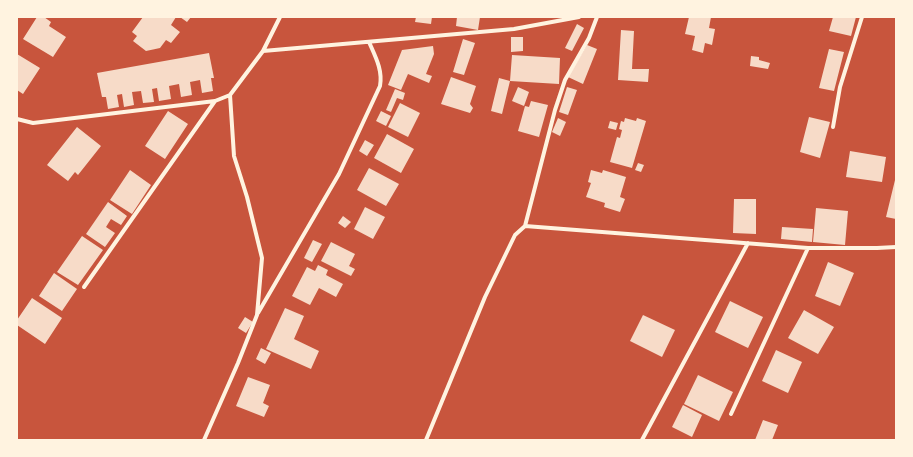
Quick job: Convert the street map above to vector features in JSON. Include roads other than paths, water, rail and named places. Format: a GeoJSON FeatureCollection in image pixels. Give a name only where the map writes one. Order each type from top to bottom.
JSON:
{"type":"FeatureCollection","features":[{"type":"Feature","properties":{"kind":"street"},"geometry":{"type":"LineString","coordinates":[[17,119],[33,123],[215,101],[230,95],[263,51],[280,17]]}},
{"type":"Feature","properties":{"kind":"street"},"geometry":{"type":"LineString","coordinates":[[263,51],[514,29],[578,17]]}},
{"type":"Feature","properties":{"kind":"street"},"geometry":{"type":"LineString","coordinates":[[426,440],[485,297],[515,235],[526,226],[555,110],[565,80],[589,38],[597,17]]}},
{"type":"Feature","properties":{"kind":"street"},"geometry":{"type":"LineString","coordinates":[[833,127],[840,87],[862,17]]}},
{"type":"Feature","properties":{"kind":"street"},"geometry":{"type":"LineString","coordinates":[[204,440],[238,363],[256,315],[339,174],[380,86],[382,78],[379,66],[369,42]]}},
{"type":"Feature","properties":{"kind":"street"},"geometry":{"type":"LineString","coordinates":[[230,95],[234,156],[247,197],[262,258],[256,315]]}},
{"type":"Feature","properties":{"kind":"street"},"geometry":{"type":"LineString","coordinates":[[84,287],[215,101]]}},
{"type":"Feature","properties":{"kind":"street"},"geometry":{"type":"LineString","coordinates":[[526,226],[808,248],[877,248],[896,246]]}},
{"type":"Feature","properties":{"kind":"street"},"geometry":{"type":"LineString","coordinates":[[642,440],[748,243]]}},
{"type":"Feature","properties":{"kind":"street"},"geometry":{"type":"LineString","coordinates":[[731,414],[808,248]]}}]}
